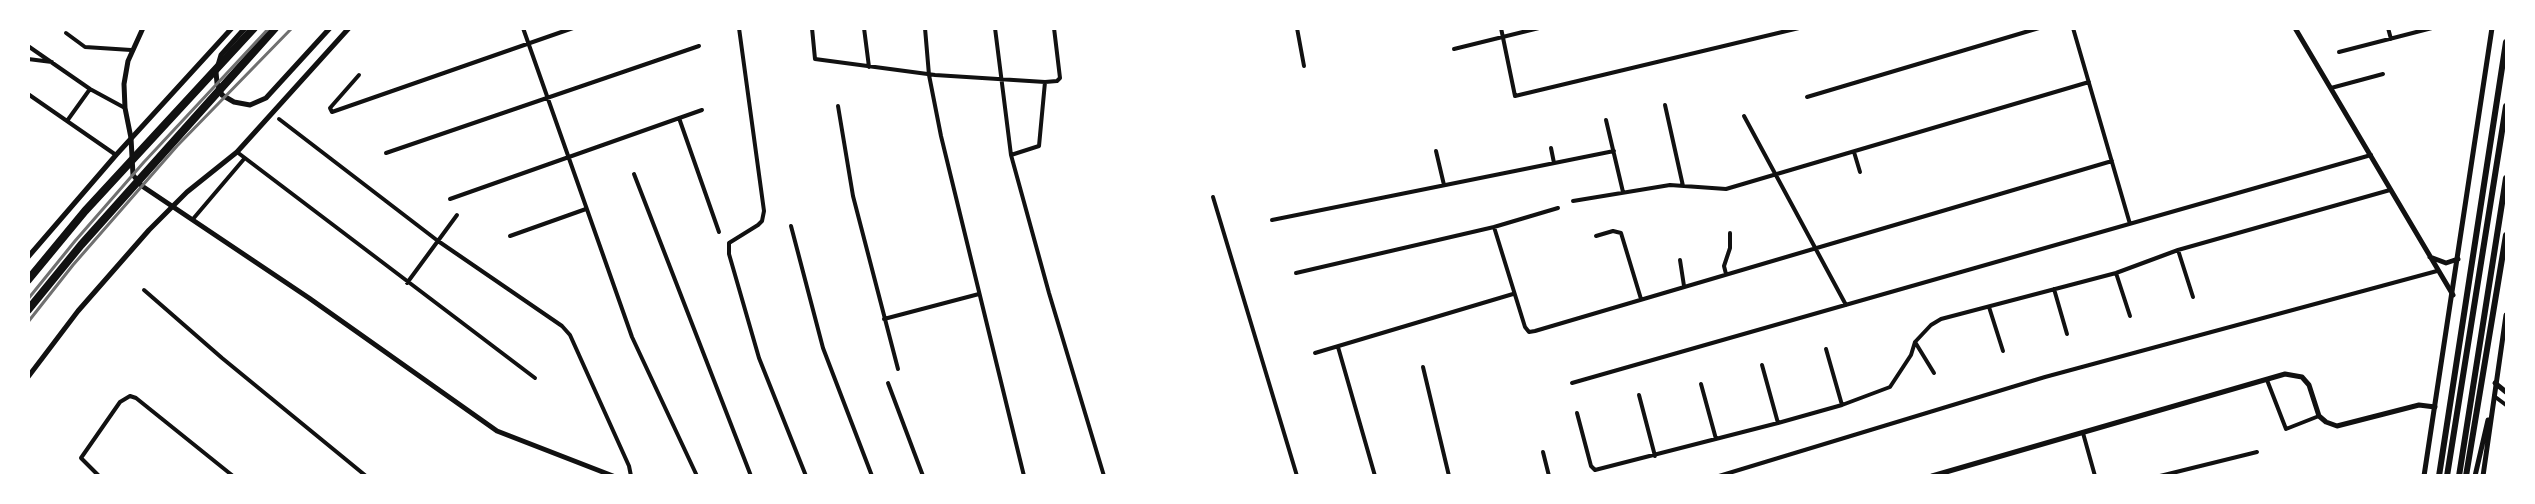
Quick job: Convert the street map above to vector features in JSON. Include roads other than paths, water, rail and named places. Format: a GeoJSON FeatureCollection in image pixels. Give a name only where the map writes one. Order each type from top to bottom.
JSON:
{"type":"FeatureCollection","features":[{"type":"Feature","properties":{"kind":"highway"},"geometry":{"type":"LineString","coordinates":[[28,280],[85,212],[254,28]]}},
{"type":"Feature","properties":{"kind":"highway"},"geometry":{"type":"LineString","coordinates":[[28,310],[88,236],[275,28]]}},
{"type":"Feature","properties":{"kind":"main road"},"geometry":{"type":"LineString","coordinates":[[143,28],[131,50],[124,84],[133,175],[142,186],[171,207],[193,219],[497,432],[613,476]]}},
{"type":"Feature","properties":{"kind":"main road"},"geometry":{"type":"LineString","coordinates":[[28,257],[131,138],[232,28]]}},
{"type":"Feature","properties":{"kind":"main road"},"geometry":{"type":"LineString","coordinates":[[245,28],[221,55],[216,72],[217,83],[222,95],[234,102],[250,105],[266,98],[330,28]]}},
{"type":"Feature","properties":{"kind":"main road"},"geometry":{"type":"LineString","coordinates":[[28,377],[78,310],[171,207],[237,152],[349,28]]}},
{"type":"Feature","properties":{"kind":"main road"},"geometry":{"type":"LineString","coordinates":[[2295,28],[2453,295]]}},
{"type":"Feature","properties":{"kind":"main road"},"geometry":{"type":"LineString","coordinates":[[2426,476],[2492,28]]}},
{"type":"Feature","properties":{"kind":"main road"},"geometry":{"type":"LineString","coordinates":[[2439,476],[2506,42]]}},
{"type":"Feature","properties":{"kind":"main road"},"geometry":{"type":"LineString","coordinates":[[2447,476],[2506,106]]}},
{"type":"Feature","properties":{"kind":"main road"},"geometry":{"type":"LineString","coordinates":[[2459,476],[2506,178]]}},
{"type":"Feature","properties":{"kind":"main road"},"geometry":{"type":"LineString","coordinates":[[2466,476],[2506,235]]}},
{"type":"Feature","properties":{"kind":"main road"},"geometry":{"type":"LineString","coordinates":[[2428,256],[2446,263],[2458,259]]}},
{"type":"Feature","properties":{"kind":"main road"},"geometry":{"type":"LineString","coordinates":[[2483,476],[2506,315]]}},
{"type":"Feature","properties":{"kind":"main road"},"geometry":{"type":"LineString","coordinates":[[1932,476],[2285,374],[2302,378],[2308,385],[2319,417],[2337,426],[2419,405],[2435,407]]}},
{"type":"Feature","properties":{"kind":"main road"},"geometry":{"type":"LineString","coordinates":[[2495,383],[2506,392]]}},
{"type":"Feature","properties":{"kind":"main road"},"geometry":{"type":"LineString","coordinates":[[2475,476],[2493,398]]}},
{"type":"Feature","properties":{"kind":"street"},"geometry":{"type":"LineString","coordinates":[[523,28],[567,158],[632,336],[697,476]]}},
{"type":"Feature","properties":{"kind":"street"},"geometry":{"type":"LineString","coordinates":[[359,75],[330,108],[332,112],[573,28]]}},
{"type":"Feature","properties":{"kind":"street"},"geometry":{"type":"LineString","coordinates":[[739,28],[764,211],[762,221],[758,225],[729,243],[729,254],[759,358],[806,476]]}},
{"type":"Feature","properties":{"kind":"street"},"geometry":{"type":"LineString","coordinates":[[812,28],[815,59],[929,75],[1057,81],[1060,78],[1054,28]]}},
{"type":"Feature","properties":{"kind":"street"},"geometry":{"type":"LineString","coordinates":[[864,28],[868,67]]}},
{"type":"Feature","properties":{"kind":"street"},"geometry":{"type":"LineString","coordinates":[[925,28],[929,75],[941,136],[1024,476]]}},
{"type":"Feature","properties":{"kind":"street"},"geometry":{"type":"LineString","coordinates":[[995,28],[1011,155],[1048,293],[1104,476]]}},
{"type":"Feature","properties":{"kind":"street"},"geometry":{"type":"LineString","coordinates":[[1297,28],[1304,66]]}},
{"type":"Feature","properties":{"kind":"street"},"geometry":{"type":"LineString","coordinates":[[1501,28],[1515,96],[1799,28]]}},
{"type":"Feature","properties":{"kind":"street"},"geometry":{"type":"LineString","coordinates":[[1454,49],[1539,28]]}},
{"type":"Feature","properties":{"kind":"street"},"geometry":{"type":"LineString","coordinates":[[1807,98],[2039,28]]}},
{"type":"Feature","properties":{"kind":"street"},"geometry":{"type":"LineString","coordinates":[[2073,28],[2130,225]]}},
{"type":"Feature","properties":{"kind":"street"},"geometry":{"type":"LineString","coordinates":[[2388,28],[2391,39]]}},
{"type":"Feature","properties":{"kind":"street"},"geometry":{"type":"LineString","coordinates":[[2339,52],[2432,28]]}},
{"type":"Feature","properties":{"kind":"street"},"geometry":{"type":"LineString","coordinates":[[66,33],[85,47],[131,50]]}},
{"type":"Feature","properties":{"kind":"street"},"geometry":{"type":"LineString","coordinates":[[28,46],[90,89],[125,108]]}},
{"type":"Feature","properties":{"kind":"street"},"geometry":{"type":"LineString","coordinates":[[386,153],[699,46]]}},
{"type":"Feature","properties":{"kind":"street"},"geometry":{"type":"LineString","coordinates":[[28,59],[53,62]]}},
{"type":"Feature","properties":{"kind":"street"},"geometry":{"type":"LineString","coordinates":[[2331,88],[2383,75]]}},
{"type":"Feature","properties":{"kind":"street"},"geometry":{"type":"LineString","coordinates":[[1011,155],[1040,146],[1045,81]]}},
{"type":"Feature","properties":{"kind":"street"},"geometry":{"type":"LineString","coordinates":[[1573,201],[1670,185],[1725,189],[2089,82]]}},
{"type":"Feature","properties":{"kind":"street"},"geometry":{"type":"LineString","coordinates":[[67,121],[90,89]]}},
{"type":"Feature","properties":{"kind":"street"},"geometry":{"type":"LineString","coordinates":[[28,94],[116,155]]}},
{"type":"Feature","properties":{"kind":"street"},"geometry":{"type":"LineString","coordinates":[[1665,105],[1683,186]]}},
{"type":"Feature","properties":{"kind":"street"},"geometry":{"type":"LineString","coordinates":[[838,106],[852,196],[898,369]]}},
{"type":"Feature","properties":{"kind":"street"},"geometry":{"type":"LineString","coordinates":[[450,199],[702,110]]}},
{"type":"Feature","properties":{"kind":"street"},"geometry":{"type":"LineString","coordinates":[[1744,116],[1846,305]]}},
{"type":"Feature","properties":{"kind":"street"},"geometry":{"type":"LineString","coordinates":[[679,118],[719,232]]}},
{"type":"Feature","properties":{"kind":"street"},"geometry":{"type":"LineString","coordinates":[[279,119],[438,241],[566,330],[629,466],[631,476]]}},
{"type":"Feature","properties":{"kind":"street"},"geometry":{"type":"LineString","coordinates":[[1606,120],[1623,192]]}},
{"type":"Feature","properties":{"kind":"street"},"geometry":{"type":"LineString","coordinates":[[1551,148],[1554,163]]}},
{"type":"Feature","properties":{"kind":"street"},"geometry":{"type":"LineString","coordinates":[[1436,151],[1444,185]]}},
{"type":"Feature","properties":{"kind":"street"},"geometry":{"type":"LineString","coordinates":[[1272,220],[1614,151]]}},
{"type":"Feature","properties":{"kind":"street"},"geometry":{"type":"LineString","coordinates":[[237,152],[535,378]]}},
{"type":"Feature","properties":{"kind":"street"},"geometry":{"type":"LineString","coordinates":[[1854,152],[1860,172]]}},
{"type":"Feature","properties":{"kind":"street"},"geometry":{"type":"LineString","coordinates":[[1572,383],[2370,155]]}},
{"type":"Feature","properties":{"kind":"street"},"geometry":{"type":"LineString","coordinates":[[193,219],[244,159]]}},
{"type":"Feature","properties":{"kind":"street"},"geometry":{"type":"LineString","coordinates":[[1494,227],[1513,294],[1529,332],[2112,161]]}},
{"type":"Feature","properties":{"kind":"street"},"geometry":{"type":"LineString","coordinates":[[634,174],[751,476]]}},
{"type":"Feature","properties":{"kind":"street"},"geometry":{"type":"LineString","coordinates":[[1577,413],[1591,466],[1595,470],[1778,423],[1842,405],[1890,387],[1911,355],[1915,342],[1931,325],[1941,320],[2116,273],[2178,250],[2390,190]]}},
{"type":"Feature","properties":{"kind":"street"},"geometry":{"type":"LineString","coordinates":[[1213,197],[1297,476]]}},
{"type":"Feature","properties":{"kind":"street"},"geometry":{"type":"LineString","coordinates":[[1296,273],[1494,227],[1558,208]]}},
{"type":"Feature","properties":{"kind":"street"},"geometry":{"type":"LineString","coordinates":[[510,236],[586,209]]}},
{"type":"Feature","properties":{"kind":"street"},"geometry":{"type":"LineString","coordinates":[[407,283],[457,215]]}},
{"type":"Feature","properties":{"kind":"street"},"geometry":{"type":"LineString","coordinates":[[791,226],[823,348],[872,476]]}},
{"type":"Feature","properties":{"kind":"street"},"geometry":{"type":"LineString","coordinates":[[1596,236],[1613,231],[1621,232],[1641,299]]}},
{"type":"Feature","properties":{"kind":"street"},"geometry":{"type":"LineString","coordinates":[[1726,274],[1724,266],[1730,249],[1730,233]]}},
{"type":"Feature","properties":{"kind":"street"},"geometry":{"type":"LineString","coordinates":[[2178,250],[2193,297]]}},
{"type":"Feature","properties":{"kind":"street"},"geometry":{"type":"LineString","coordinates":[[1680,260],[1684,286]]}},
{"type":"Feature","properties":{"kind":"street"},"geometry":{"type":"LineString","coordinates":[[1719,476],[2045,377],[2437,271]]}},
{"type":"Feature","properties":{"kind":"street"},"geometry":{"type":"LineString","coordinates":[[2116,273],[2130,316]]}},
{"type":"Feature","properties":{"kind":"street"},"geometry":{"type":"LineString","coordinates":[[2054,289],[2067,334]]}},
{"type":"Feature","properties":{"kind":"street"},"geometry":{"type":"LineString","coordinates":[[144,290],[222,358],[366,476]]}},
{"type":"Feature","properties":{"kind":"street"},"geometry":{"type":"LineString","coordinates":[[884,319],[979,294]]}},
{"type":"Feature","properties":{"kind":"street"},"geometry":{"type":"LineString","coordinates":[[1315,353],[1513,294]]}},
{"type":"Feature","properties":{"kind":"street"},"geometry":{"type":"LineString","coordinates":[[1989,307],[2003,351]]}},
{"type":"Feature","properties":{"kind":"street"},"geometry":{"type":"LineString","coordinates":[[1915,342],[1934,373]]}},
{"type":"Feature","properties":{"kind":"street"},"geometry":{"type":"LineString","coordinates":[[1338,347],[1375,476]]}},
{"type":"Feature","properties":{"kind":"street"},"geometry":{"type":"LineString","coordinates":[[1826,348],[1842,405]]}},
{"type":"Feature","properties":{"kind":"street"},"geometry":{"type":"LineString","coordinates":[[1762,365],[1778,423]]}},
{"type":"Feature","properties":{"kind":"street"},"geometry":{"type":"LineString","coordinates":[[1423,367],[1449,476]]}},
{"type":"Feature","properties":{"kind":"street"},"geometry":{"type":"LineString","coordinates":[[2267,380],[2286,429],[2319,417]]}},
{"type":"Feature","properties":{"kind":"street"},"geometry":{"type":"LineString","coordinates":[[888,383],[923,476]]}},
{"type":"Feature","properties":{"kind":"street"},"geometry":{"type":"LineString","coordinates":[[1701,384],[1716,439]]}},
{"type":"Feature","properties":{"kind":"street"},"geometry":{"type":"LineString","coordinates":[[1639,395],[1655,456]]}},
{"type":"Feature","properties":{"kind":"street"},"geometry":{"type":"LineString","coordinates":[[99,476],[84,463],[81,458],[83,452],[120,402],[130,396],[136,398],[233,476]]}},
{"type":"Feature","properties":{"kind":"street"},"geometry":{"type":"LineString","coordinates":[[2493,398],[2506,405]]}},
{"type":"Feature","properties":{"kind":"street"},"geometry":{"type":"LineString","coordinates":[[2083,432],[2095,476]]}},
{"type":"Feature","properties":{"kind":"street"},"geometry":{"type":"LineString","coordinates":[[1543,452],[1549,476]]}},
{"type":"Feature","properties":{"kind":"street"},"geometry":{"type":"LineString","coordinates":[[2160,476],[2257,452]]}},
{"type":"Feature","properties":{"kind":"railway"},"geometry":{"type":"LineString","coordinates":[[28,299],[144,162],[269,28]]}},
{"type":"Feature","properties":{"kind":"railway"},"geometry":{"type":"LineString","coordinates":[[28,322],[73,265],[177,146],[292,28]]}}]}
